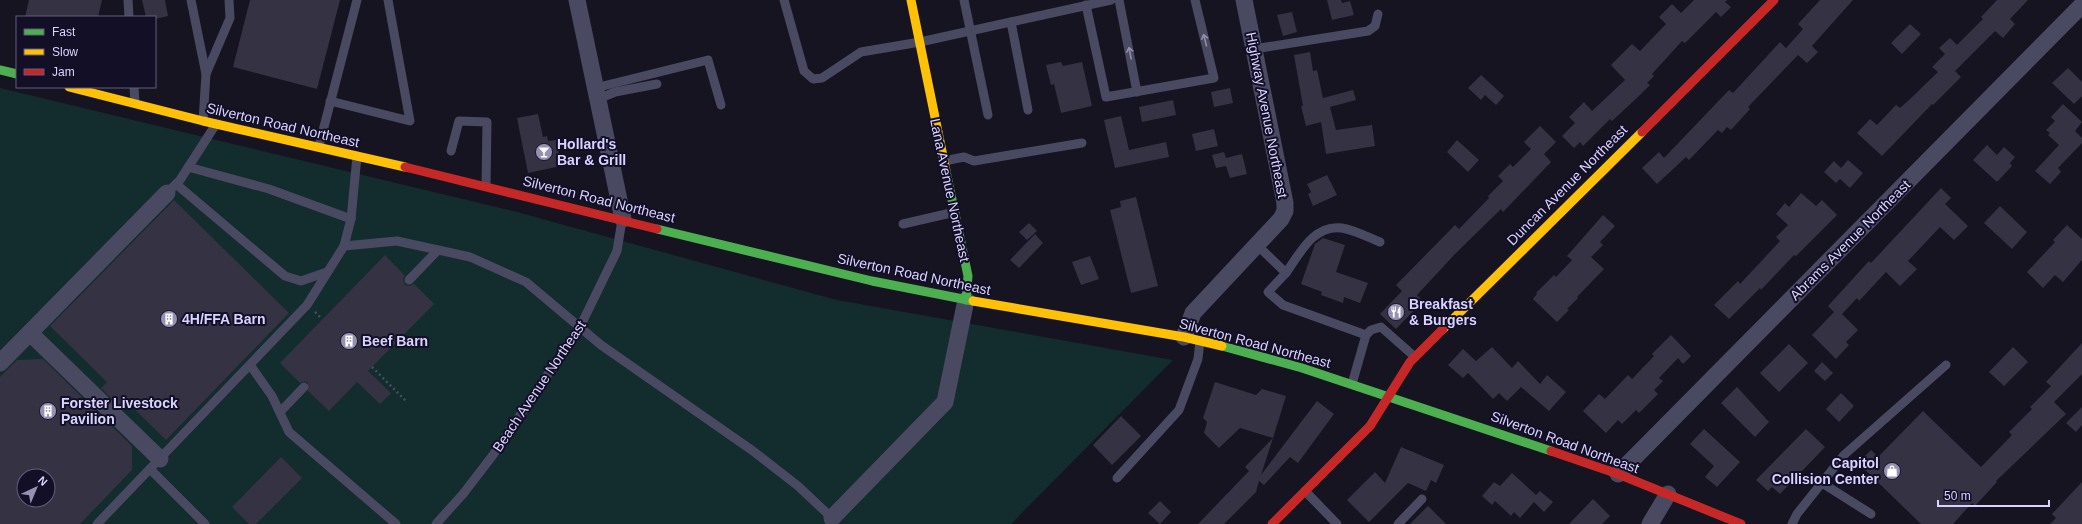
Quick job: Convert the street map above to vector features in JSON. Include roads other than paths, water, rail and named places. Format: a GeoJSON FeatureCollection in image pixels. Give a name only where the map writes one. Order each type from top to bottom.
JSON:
{"type":"FeatureCollection","features":[{"type":"Feature","properties":{"kind":"main road","name":"Lana Avenue Northeast"},"geometry":{"type":"LineString","coordinates":[[911,0],[969,280],[966,300]]}},
{"type":"Feature","properties":{"kind":"main road","name":"Duncan Avenue Northeast"},"geometry":{"type":"LineString","coordinates":[[1272,524],[1370,426],[1410,362],[1774,0]]}},
{"type":"Feature","properties":{"kind":"main road"},"geometry":{"type":"LineString","coordinates":[[0,70],[16,74]]}},
{"type":"Feature","properties":{"kind":"main road","name":"Silverton Road Northeast"},"geometry":{"type":"LineString","coordinates":[[73,88],[203,121],[319,146],[486,186],[872,281],[966,300],[1192,339],[1302,368],[1509,436],[1618,474],[1740,524]]}},
{"type":"Feature","properties":{"kind":"street","name":"Beach Avenue Northeast"},"geometry":{"type":"LineString","coordinates":[[577,0],[622,219]]}},
{"type":"Feature","properties":{"kind":"street","name":"Highway Avenue Northeast"},"geometry":{"type":"LineString","coordinates":[[1192,339],[1194,313],[1281,219],[1285,211],[1285,203],[1244,0]]}},
{"type":"Feature","properties":{"kind":"street","name":"Abrams Avenue Northeast"},"geometry":{"type":"LineString","coordinates":[[1618,474],[2082,5]]}},
{"type":"Feature","properties":{"kind":"street"},"geometry":{"type":"LineString","coordinates":[[0,364],[171,189]]}},
{"type":"Feature","properties":{"kind":"street","name":"Lana Avenue Northeast"},"geometry":{"type":"LineString","coordinates":[[829,521],[945,402],[966,300]]}},
{"type":"Feature","properties":{"kind":"street"},"geometry":{"type":"LineString","coordinates":[[30,332],[155,464]]}},
{"type":"Feature","properties":{"kind":"street"},"geometry":{"type":"LineString","coordinates":[[1650,524],[1668,494]]}},
{"type":"Feature","properties":{"kind":"lane"},"geometry":{"type":"LineString","coordinates":[[128,0],[129,16]]}},
{"type":"Feature","properties":{"kind":"lane"},"geometry":{"type":"LineString","coordinates":[[191,0],[206,74],[203,121]]}},
{"type":"Feature","properties":{"kind":"lane"},"geometry":{"type":"LineString","coordinates":[[206,74],[230,18],[229,0]]}},
{"type":"Feature","properties":{"kind":"lane"},"geometry":{"type":"LineString","coordinates":[[319,146],[357,0]]}},
{"type":"Feature","properties":{"kind":"lane"},"geometry":{"type":"LineString","coordinates":[[330,101],[410,121],[388,0]]}},
{"type":"Feature","properties":{"kind":"lane"},"geometry":{"type":"LineString","coordinates":[[784,0],[804,71],[813,79],[822,78],[861,52],[920,42],[1111,0]]}},
{"type":"Feature","properties":{"kind":"lane"},"geometry":{"type":"LineString","coordinates":[[964,0],[988,115]]}},
{"type":"Feature","properties":{"kind":"lane"},"geometry":{"type":"LineString","coordinates":[[1119,0],[1137,92]]}},
{"type":"Feature","properties":{"kind":"lane"},"geometry":{"type":"LineString","coordinates":[[1086,6],[1106,97],[1214,78],[1195,0]]}},
{"type":"Feature","properties":{"kind":"lane"},"geometry":{"type":"LineString","coordinates":[[1254,50],[1368,31],[1375,26],[1378,14]]}},
{"type":"Feature","properties":{"kind":"lane"},"geometry":{"type":"LineString","coordinates":[[1011,22],[1028,110]]}},
{"type":"Feature","properties":{"kind":"lane"},"geometry":{"type":"LineString","coordinates":[[596,93],[708,60],[721,105]]}},
{"type":"Feature","properties":{"kind":"lane"},"geometry":{"type":"LineString","coordinates":[[596,93],[615,92],[657,84]]}},
{"type":"Feature","properties":{"kind":"lane"},"geometry":{"type":"LineString","coordinates":[[134,88],[135,103]]}},
{"type":"Feature","properties":{"kind":"lane"},"geometry":{"type":"LineString","coordinates":[[451,151],[459,121],[487,122],[486,186]]}},
{"type":"Feature","properties":{"kind":"lane"},"geometry":{"type":"LineString","coordinates":[[216,123],[188,167],[171,189],[285,276],[301,281],[327,272]]}},
{"type":"Feature","properties":{"kind":"lane"},"geometry":{"type":"LineString","coordinates":[[944,161],[964,157],[974,161],[1082,143]]}},
{"type":"Feature","properties":{"kind":"lane"},"geometry":{"type":"LineString","coordinates":[[97,524],[307,305],[344,246],[350,219],[356,156]]}},
{"type":"Feature","properties":{"kind":"lane"},"geometry":{"type":"LineString","coordinates":[[188,167],[269,189],[350,219]]}},
{"type":"Feature","properties":{"kind":"lane"},"geometry":{"type":"LineString","coordinates":[[903,224],[955,212]]}},
{"type":"Feature","properties":{"kind":"lane","name":"Beach Avenue Northeast"},"geometry":{"type":"LineString","coordinates":[[436,524],[463,494],[493,455],[580,327],[616,251],[622,219]]}},
{"type":"Feature","properties":{"kind":"lane"},"geometry":{"type":"LineString","coordinates":[[1366,335],[1283,305],[1268,292],[1317,233],[1327,228],[1342,228],[1380,242]]}},
{"type":"Feature","properties":{"kind":"lane"},"geometry":{"type":"LineString","coordinates":[[344,246],[397,241],[470,257],[526,282],[601,345],[753,451],[798,486],[829,521]]}},
{"type":"Feature","properties":{"kind":"lane"},"geometry":{"type":"LineString","coordinates":[[1257,245],[1286,272]]}},
{"type":"Feature","properties":{"kind":"lane"},"geometry":{"type":"LineString","coordinates":[[409,280],[438,250]]}},
{"type":"Feature","properties":{"kind":"lane"},"geometry":{"type":"LineString","coordinates":[[1352,384],[1366,335],[1371,330],[1381,327],[1416,357]]}},
{"type":"Feature","properties":{"kind":"lane"},"geometry":{"type":"LineString","coordinates":[[1117,478],[1178,410],[1198,359],[1192,339]]}},
{"type":"Feature","properties":{"kind":"lane"},"geometry":{"type":"LineString","coordinates":[[250,365],[272,396],[289,432],[396,524]]}},
{"type":"Feature","properties":{"kind":"lane"},"geometry":{"type":"LineString","coordinates":[[1792,524],[1797,514],[1844,455],[1946,365]]}},
{"type":"Feature","properties":{"kind":"lane"},"geometry":{"type":"LineString","coordinates":[[280,412],[304,387]]}},
{"type":"Feature","properties":{"kind":"lane"},"geometry":{"type":"LineString","coordinates":[[155,464],[205,524]]}},
{"type":"Feature","properties":{"kind":"lane"},"geometry":{"type":"LineString","coordinates":[[1822,483],[1871,514]]}},
{"type":"Feature","properties":{"kind":"lane"},"geometry":{"type":"LineString","coordinates":[[1305,491],[1338,524]]}},
{"type":"Feature","properties":{"kind":"lane"},"geometry":{"type":"LineString","coordinates":[[1398,524],[1422,499]]}},
{"type":"Feature","properties":{"kind":"place","name":"Hollard's Bar & Grill"},"geometry":{"type":"Point","coordinates":[544,152]}},
{"type":"Feature","properties":{"kind":"place","name":"Breakfast & Burgers"},"geometry":{"type":"Point","coordinates":[1396,312]}},
{"type":"Feature","properties":{"kind":"place","name":"4H/FFA Barn"},"geometry":{"type":"Point","coordinates":[169,319]}},
{"type":"Feature","properties":{"kind":"place","name":"Beef Barn"},"geometry":{"type":"Point","coordinates":[349,341]}},
{"type":"Feature","properties":{"kind":"place","name":"Forster Livestock Pavilion"},"geometry":{"type":"Point","coordinates":[48,411]}},
{"type":"Feature","properties":{"kind":"place","name":"Capitol Collision Center"},"geometry":{"type":"Point","coordinates":[1892,471]}}]}
